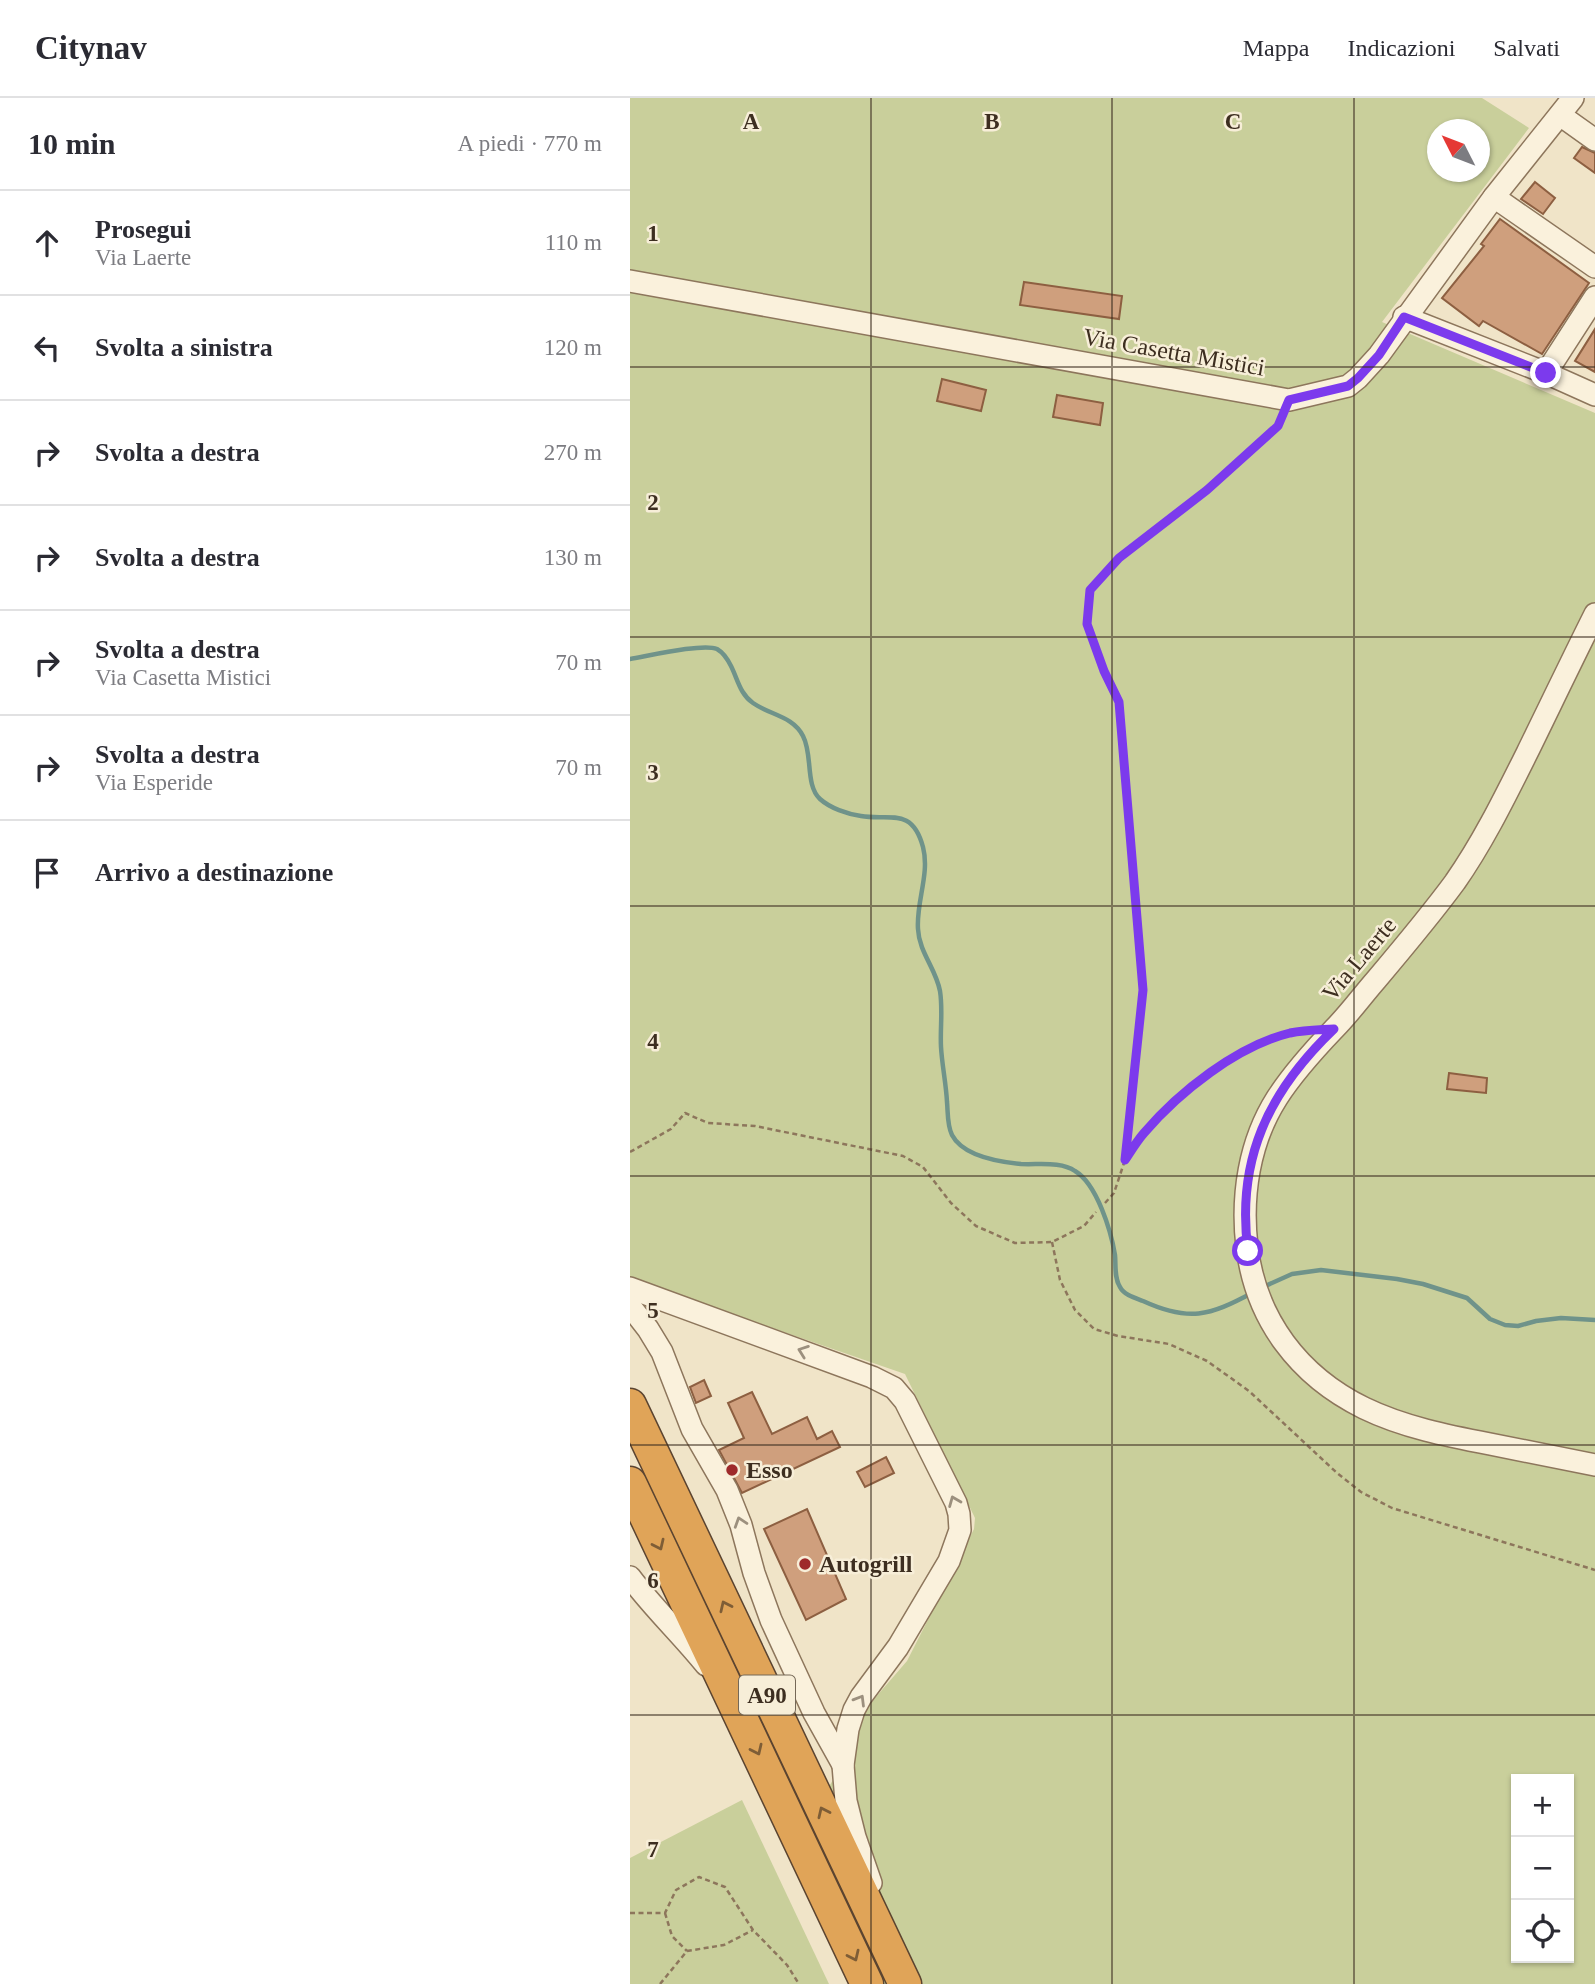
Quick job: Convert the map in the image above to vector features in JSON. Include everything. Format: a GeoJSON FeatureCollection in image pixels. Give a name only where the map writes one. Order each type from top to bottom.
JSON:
{"type":"FeatureCollection","features":[{"type":"Feature","properties":{"kind":"highway","name":"A90"},"geometry":{"type":"LineString","coordinates":[[630,1405],[904,1983]]}},
{"type":"Feature","properties":{"kind":"highway","name":"A90"},"geometry":{"type":"LineString","coordinates":[[630,1483],[867,1984]]}},
{"type":"Feature","properties":{"kind":"street"},"geometry":{"type":"LineString","coordinates":[[1567,107],[1595,139]]}},
{"type":"Feature","properties":{"kind":"street","name":"Via Casetta Mistici"},"geometry":{"type":"LineString","coordinates":[[630,281],[1289,400],[1348,386],[1358,378],[1379,355],[1404,317],[1494,197],[1567,107]]}},
{"type":"Feature","properties":{"kind":"street"},"geometry":{"type":"LineString","coordinates":[[1494,197],[1595,267]]}},
{"type":"Feature","properties":{"kind":"street"},"geometry":{"type":"LineString","coordinates":[[1546,373],[1595,297]]}},
{"type":"Feature","properties":{"kind":"street"},"geometry":{"type":"LineString","coordinates":[[1404,317],[1595,395]]}},
{"type":"Feature","properties":{"kind":"street","name":"Via Laerte"},"geometry":{"type":"LineString","coordinates":[[1595,614],[1477,848],[1432,913],[1334,1029],[1310,1053],[1269,1112],[1258,1137],[1247,1177],[1245,1206],[1250,1264],[1254,1284],[1265,1312],[1285,1345],[1303,1364],[1339,1393],[1368,1410],[1455,1437],[1595,1465]]}},
{"type":"Feature","properties":{"kind":"street"},"geometry":{"type":"LineString","coordinates":[[630,1287],[888,1385],[905,1401],[956,1503],[960,1530],[952,1554],[898,1647],[857,1703],[848,1729],[842,1765],[852,1828],[904,1983]]}},
{"type":"Feature","properties":{"kind":"street"},"geometry":{"type":"LineString","coordinates":[[630,1306],[662,1352],[692,1429],[727,1490],[771,1620],[814,1713],[842,1765]]}},
{"type":"Feature","properties":{"kind":"street"},"geometry":{"type":"LineString","coordinates":[[630,1577],[637,1593],[700,1658],[739,1713]]}},
{"type":"Feature","properties":{"kind":"path"},"geometry":{"type":"LineString","coordinates":[[1105,1203],[1114,1192],[1125,1160],[1143,990],[1119,702],[1104,671],[1087,624],[1090,590],[1119,558],[1207,490],[1278,426],[1289,400]]}},
{"type":"Feature","properties":{"kind":"path"},"geometry":{"type":"LineString","coordinates":[[1125,1160],[1142,1135],[1172,1103],[1245,1051],[1289,1033],[1334,1029]]}},
{"type":"Feature","properties":{"kind":"path"},"geometry":{"type":"LineString","coordinates":[[630,1152],[671,1129],[685,1113],[708,1124],[755,1126],[903,1156],[923,1167],[951,1203],[976,1226],[1015,1243],[1052,1242],[1084,1226],[1096,1212]]}},
{"type":"Feature","properties":{"kind":"path"},"geometry":{"type":"LineString","coordinates":[[1052,1242],[1060,1280],[1075,1310],[1094,1329],[1118,1336],[1169,1344],[1207,1361],[1249,1391],[1361,1492],[1392,1508],[1595,1570]]}},
{"type":"Feature","properties":{"kind":"path"},"geometry":{"type":"LineString","coordinates":[[687,1951],[672,1937],[665,1913],[676,1890],[699,1877],[725,1886],[753,1930],[787,1965],[799,1984]]}},
{"type":"Feature","properties":{"kind":"path"},"geometry":{"type":"LineString","coordinates":[[630,1913],[665,1913]]}},
{"type":"Feature","properties":{"kind":"path"},"geometry":{"type":"LineString","coordinates":[[660,1984],[687,1951],[724,1945],[753,1930]]}},
{"type":"Feature","properties":{"kind":"green space"},"geometry":{"type":"Polygon","coordinates":[[[630,98],[1482,98],[1529,128],[1490,179],[1490,119],[1427,119],[1427,182],[1488,182],[1382,322],[1595,413],[1595,1984],[867,1984],[798,1838],[842,1765],[847,1737],[875,1698],[907,1661],[974,1529],[975,1518],[905,1374],[630,1279],[630,98]]]}},
{"type":"Feature","properties":{"kind":"green space"},"geometry":{"type":"Polygon","coordinates":[[[742,1800],[829,1984],[630,1984],[630,1858],[742,1800]]]}},
{"type":"Feature","properties":{"kind":"building"},"geometry":{"type":"Polygon","coordinates":[[[1582,147],[1595,153],[1595,173],[1574,158],[1582,147]]]}},
{"type":"Feature","properties":{"kind":"building"},"geometry":{"type":"Polygon","coordinates":[[[1535,182],[1555,198],[1543,214],[1521,199],[1535,182]]]}},
{"type":"Feature","properties":{"kind":"building"},"geometry":{"type":"Polygon","coordinates":[[[1500,219],[1589,283],[1542,354],[1483,321],[1479,326],[1442,298],[1484,246],[1481,244],[1500,219]]]}},
{"type":"Feature","properties":{"kind":"building"},"geometry":{"type":"Polygon","coordinates":[[[1024,282],[1122,296],[1119,319],[1020,305],[1024,282]]]}},
{"type":"Feature","properties":{"kind":"building"},"geometry":{"type":"Polygon","coordinates":[[[1595,329],[1595,372],[1575,361],[1595,329]]]}},
{"type":"Feature","properties":{"kind":"building"},"geometry":{"type":"Polygon","coordinates":[[[942,379],[986,390],[981,411],[937,401],[942,379]]]}},
{"type":"Feature","properties":{"kind":"building"},"geometry":{"type":"Polygon","coordinates":[[[1057,395],[1103,403],[1100,425],[1053,417],[1057,395]]]}},
{"type":"Feature","properties":{"kind":"building"},"geometry":{"type":"Polygon","coordinates":[[[1449,1073],[1487,1078],[1486,1093],[1447,1089],[1449,1073]]]}},
{"type":"Feature","properties":{"kind":"building"},"geometry":{"type":"Polygon","coordinates":[[[704,1380],[711,1396],[696,1403],[690,1387],[704,1380]]]}},
{"type":"Feature","properties":{"kind":"building"},"geometry":{"type":"Polygon","coordinates":[[[752,1392],[772,1434],[807,1417],[817,1439],[832,1431],[840,1447],[742,1493],[719,1450],[744,1438],[728,1403],[752,1392]]]}},
{"type":"Feature","properties":{"kind":"building"},"geometry":{"type":"Polygon","coordinates":[[[886,1457],[894,1473],[865,1487],[857,1472],[886,1457]]]}},
{"type":"Feature","properties":{"kind":"building","name":"Autogrill"},"geometry":{"type":"Polygon","coordinates":[[[807,1509],[846,1599],[806,1620],[764,1529],[807,1509]]]}},
{"type":"Feature","properties":{"kind":"waterway"},"geometry":{"type":"LineString","coordinates":[[630,659],[688,649],[717,649],[727,659],[742,691],[749,699],[799,729],[808,752],[812,786],[820,799],[850,814],[898,818],[913,826],[925,857],[918,919],[919,937],[940,991],[941,1047],[948,1123],[957,1142],[973,1153],[993,1159],[1021,1164],[1063,1166],[1083,1177],[1096,1197],[1106,1221],[1115,1255],[1118,1283],[1130,1296],[1173,1312],[1199,1314],[1223,1307],[1252,1293]]}},
{"type":"Feature","properties":{"kind":"waterway"},"geometry":{"type":"LineString","coordinates":[[1263,1287],[1292,1274],[1321,1270],[1423,1284],[1467,1298],[1490,1319],[1505,1325],[1518,1326],[1561,1318],[1595,1320]]}},
{"type":"Feature","properties":{"kind":"place","name":"Esso"},"geometry":{"type":"Point","coordinates":[732,1470]}},
{"type":"Feature","properties":{"kind":"place","name":"Autogrill"},"geometry":{"type":"Point","coordinates":[805,1564]}},
{"type":"Feature","properties":{"kind":"route"},"geometry":{"type":"LineString","coordinates":[[1248,1251],[1245,1229],[1247,1177],[1261,1129],[1287,1083],[1310,1053],[1334,1029],[1289,1033],[1245,1051],[1172,1103],[1142,1135],[1125,1160],[1143,990],[1119,702],[1104,671],[1087,624],[1090,590],[1119,558],[1207,490],[1278,426],[1289,400],[1348,386],[1358,378],[1379,355],[1404,317],[1546,373]]}}]}
